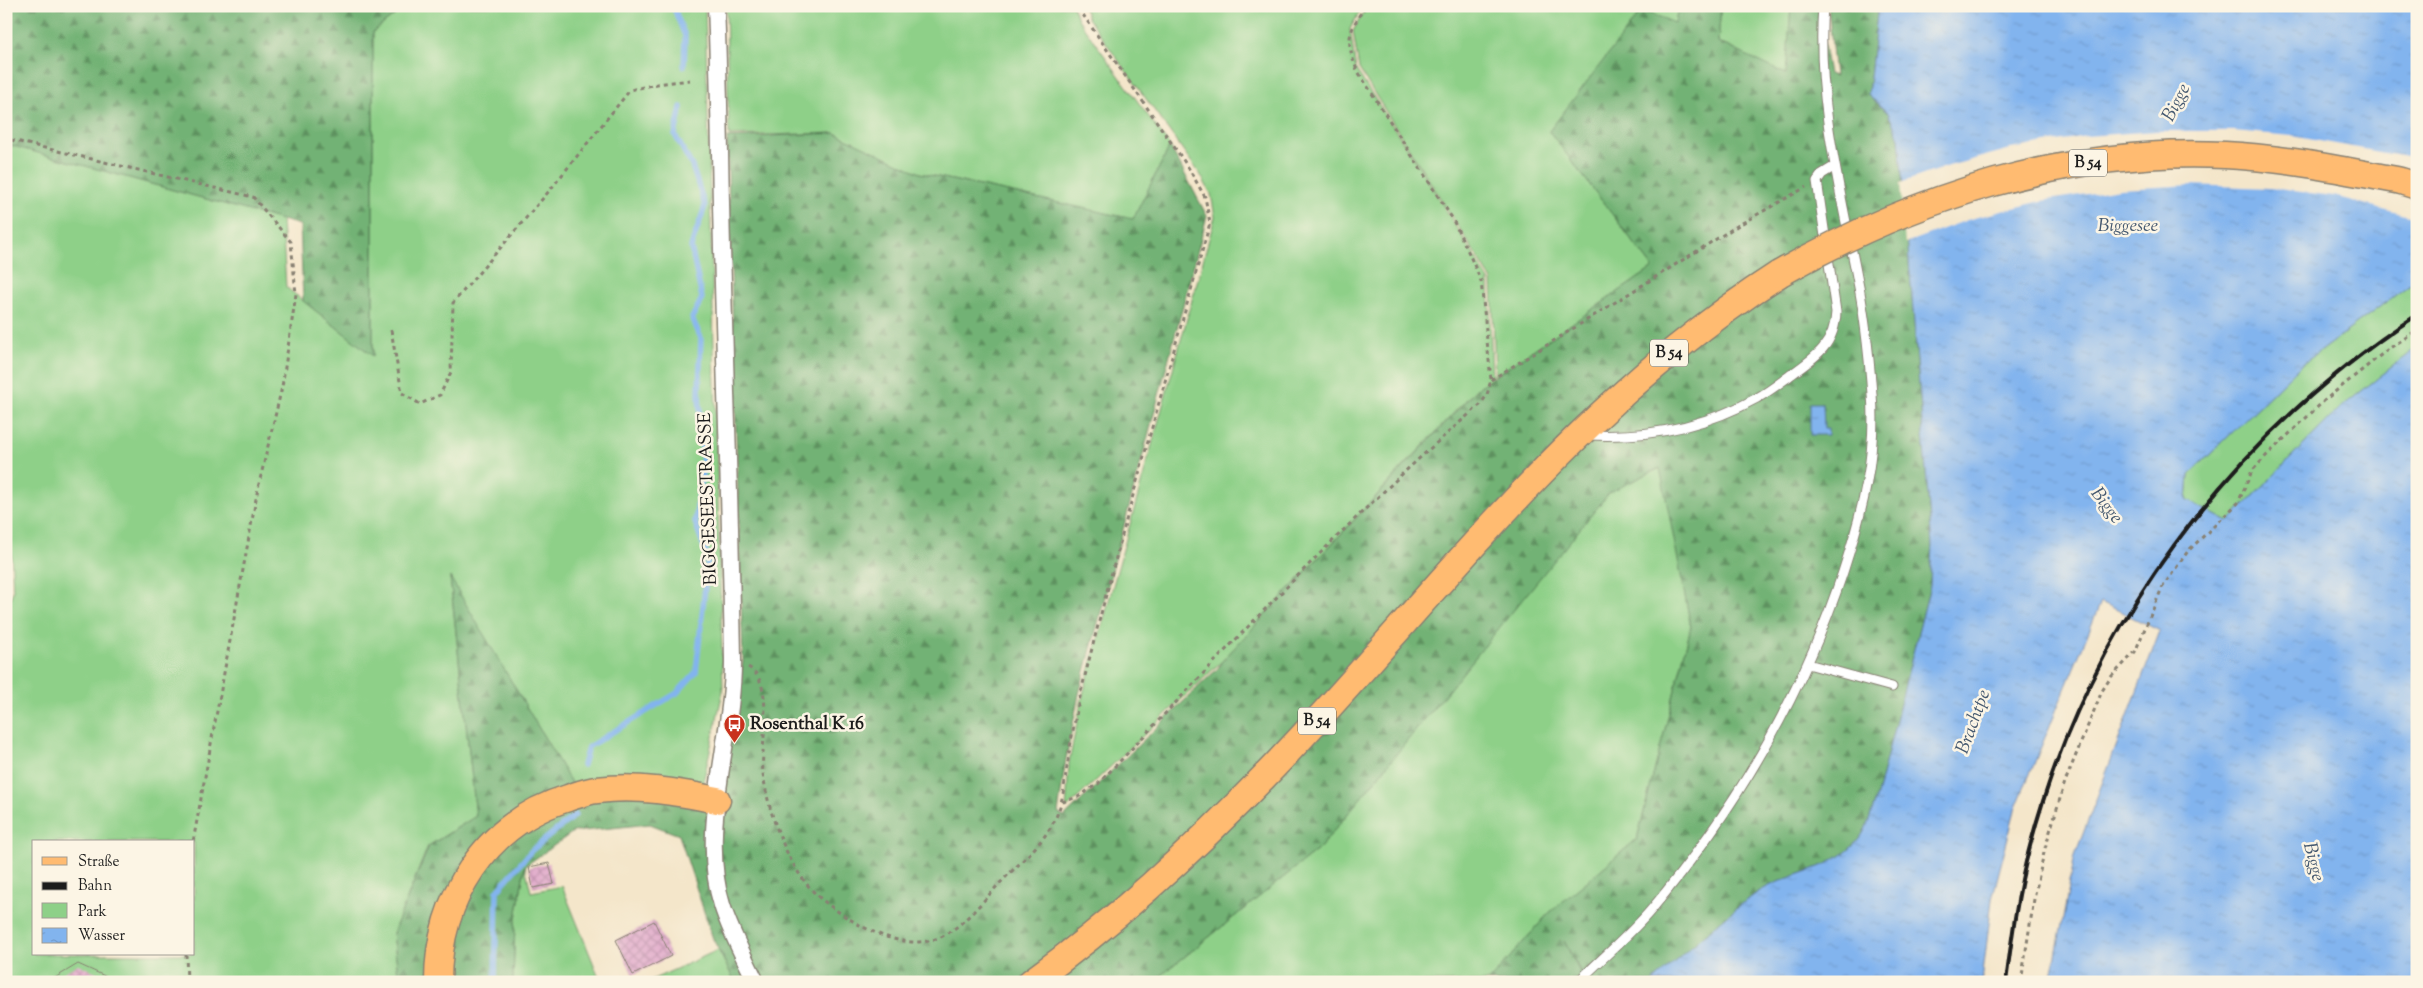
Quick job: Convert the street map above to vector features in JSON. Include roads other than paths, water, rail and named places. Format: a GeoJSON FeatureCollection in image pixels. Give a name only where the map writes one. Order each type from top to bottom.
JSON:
{"type":"FeatureCollection","features":[{"type":"Feature","properties":{"kind":"main road","name":"B 54"},"geometry":{"type":"LineString","coordinates":[[1031,982],[1113,917],[1243,799],[1321,716],[1518,496],[1578,434],[1658,362],[1710,321],[1779,274],[1859,231],[1925,203],[1980,186],[2072,165],[2137,157],[2224,155],[2301,162],[2401,180],[2417,186]]}},
{"type":"Feature","properties":{"kind":"main road"},"geometry":{"type":"LineString","coordinates":[[438,982],[438,956],[446,920],[478,857],[508,828],[545,805],[596,790],[659,788],[717,800]]}},
{"type":"Feature","properties":{"kind":"street","name":"BIGGESEESTRASSE"},"geometry":{"type":"LineString","coordinates":[[716,6],[720,98],[733,663],[717,800],[716,874],[722,905],[756,982]]}},
{"type":"Feature","properties":{"kind":"lane"},"geometry":{"type":"LineString","coordinates":[[1578,982],[1649,912],[1698,851],[1773,735],[1808,664],[1832,604],[1851,547],[1866,492],[1872,444],[1872,395],[1858,280],[1835,166],[1824,70],[1823,6]]}},
{"type":"Feature","properties":{"kind":"lane"},"geometry":{"type":"LineString","coordinates":[[1578,434],[1621,436],[1659,432],[1697,424],[1758,398],[1809,362],[1826,345],[1836,327],[1836,312],[1817,182],[1822,174],[1835,166]]}},
{"type":"Feature","properties":{"kind":"lane"},"geometry":{"type":"LineString","coordinates":[[1808,664],[1892,687]]}},
{"type":"Feature","properties":{"kind":"water","name":"Biggesee"},"geometry":{"type":"Polygon","coordinates":[[[1878,6],[2417,6],[2417,279],[2300,366],[2189,475],[2187,500],[2228,522],[2339,409],[2417,347],[2417,982],[2051,982],[2075,855],[2160,631],[2101,602],[2015,810],[1992,899],[1982,982],[1652,982],[1715,926],[1754,895],[1782,880],[1826,864],[1839,857],[1862,835],[1875,803],[1930,586],[1932,545],[1899,137],[1888,113],[1868,95],[1878,6]]]}},
{"type":"Feature","properties":{"kind":"water"},"geometry":{"type":"Polygon","coordinates":[[[1810,403],[1823,403],[1824,428],[1828,428],[1828,435],[1810,435],[1810,403]]]}},
{"type":"Feature","properties":{"kind":"waterway"},"geometry":{"type":"LineString","coordinates":[[673,6],[685,36],[684,66]]}},
{"type":"Feature","properties":{"kind":"waterway"},"geometry":{"type":"LineString","coordinates":[[583,765],[588,747],[677,693],[696,672],[708,558],[695,522],[703,467],[699,393],[701,338],[692,318],[702,298],[691,247],[705,206],[692,166],[675,135],[681,107]]}},
{"type":"Feature","properties":{"kind":"waterway"},"geometry":{"type":"LineString","coordinates":[[495,982],[497,891],[532,850],[575,815]]}},
{"type":"Feature","properties":{"kind":"railway"},"geometry":{"type":"LineString","coordinates":[[2006,982],[2022,879],[2030,846],[2055,766],[2088,688],[2128,615],[2174,545],[2227,480],[2285,419],[2349,364],[2417,315]]}},
{"type":"Feature","properties":{"kind":"place","name":"Rosenthal K 16"},"geometry":{"type":"Point","coordinates":[734,744]}},
{"type":"Feature","properties":{"kind":"water label","name":"Bigge"},"geometry":{"type":"Point","coordinates":[2177,103]}},
{"type":"Feature","properties":{"kind":"water label","name":"Bigge"},"geometry":{"type":"Point","coordinates":[2106,506]}},
{"type":"Feature","properties":{"kind":"water label","name":"Brachtpe"},"geometry":{"type":"Point","coordinates":[1974,722]}},
{"type":"Feature","properties":{"kind":"water label","name":"Bigge"},"geometry":{"type":"Point","coordinates":[2313,862]}}]}
